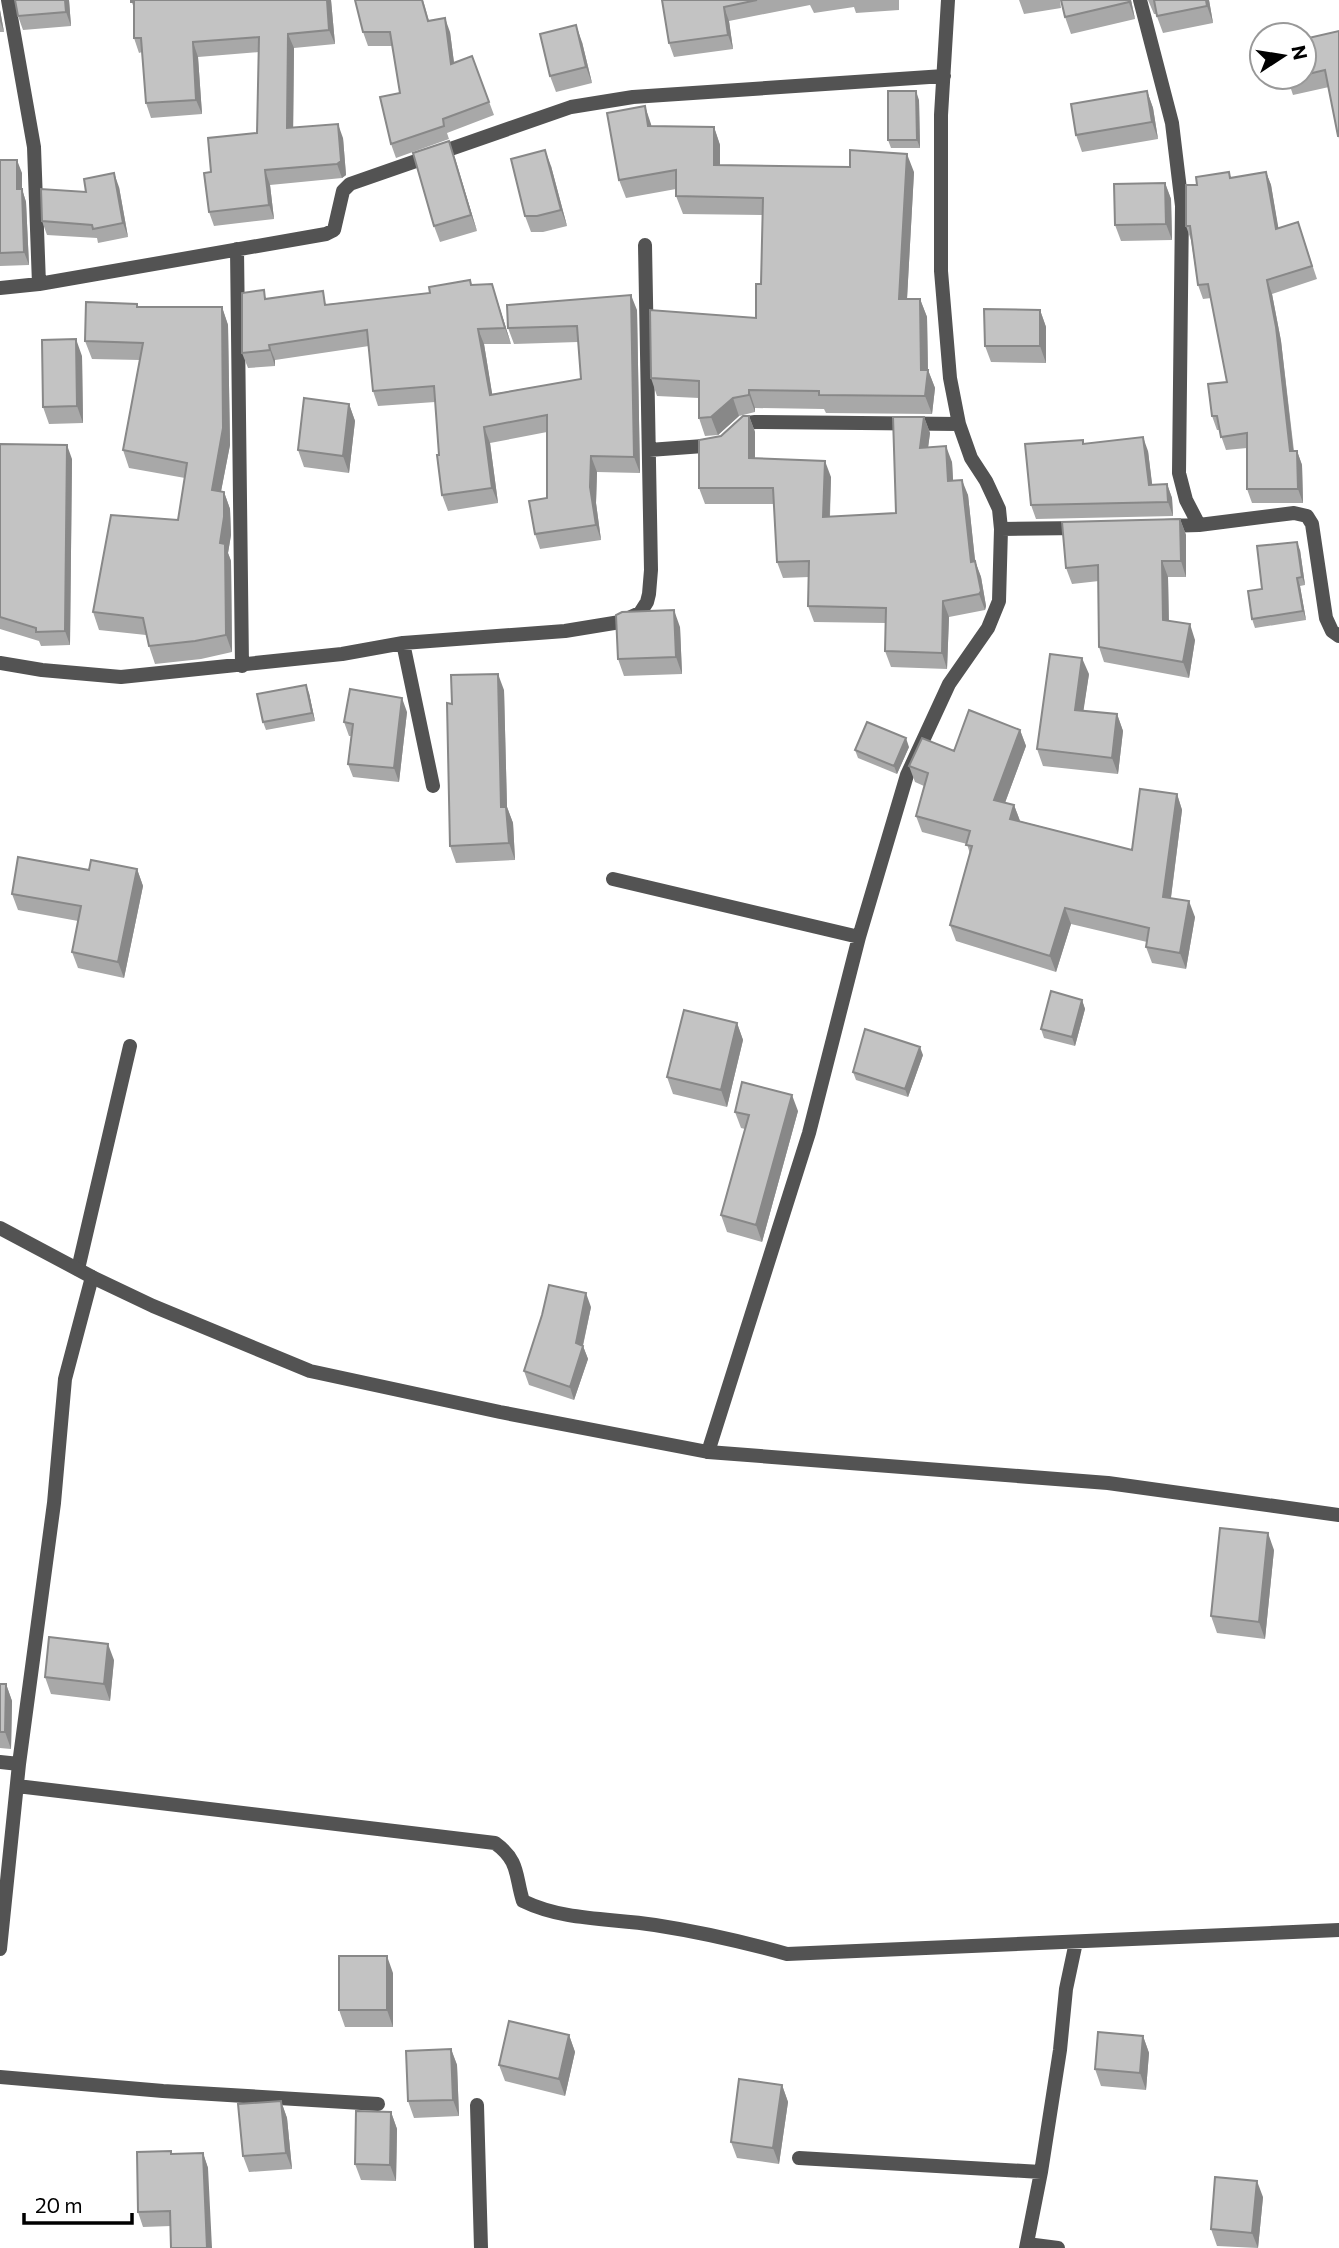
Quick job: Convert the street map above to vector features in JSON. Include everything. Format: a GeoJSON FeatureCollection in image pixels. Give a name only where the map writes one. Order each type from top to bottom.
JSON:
{"type":"FeatureCollection","features":[{"type":"Feature","properties":{"kind":"street"},"geometry":{"type":"LineString","coordinates":[[8,0],[34,147],[39,284]]}},
{"type":"Feature","properties":{"kind":"street"},"geometry":{"type":"LineString","coordinates":[[708,1452],[808,1133],[859,937],[908,775],[949,684],[988,628],[999,601],[999,509],[971,458],[959,424],[950,378],[942,271],[941,115],[948,0]]}},
{"type":"Feature","properties":{"kind":"street"},"geometry":{"type":"LineString","coordinates":[[1140,0],[1172,123],[1182,205],[1180,472],[1186,500],[1199,525]]}},
{"type":"Feature","properties":{"kind":"street"},"geometry":{"type":"LineString","coordinates":[[0,288],[39,284],[331,233],[337,223],[343,191],[350,184],[584,104],[633,97],[944,76]]}},
{"type":"Feature","properties":{"kind":"street"},"geometry":{"type":"LineString","coordinates":[[0,663],[42,670],[121,677],[342,654],[403,643],[565,631],[620,622],[640,612],[647,602],[650,585],[645,244]]}},
{"type":"Feature","properties":{"kind":"street"},"geometry":{"type":"LineString","coordinates":[[237,249],[242,666]]}},
{"type":"Feature","properties":{"kind":"street"},"geometry":{"type":"LineString","coordinates":[[649,450],[723,444],[740,426],[748,422],[959,424]]}},
{"type":"Feature","properties":{"kind":"street"},"geometry":{"type":"LineString","coordinates":[[1146,526],[1199,525],[1300,513],[1307,516],[1312,524],[1326,618],[1332,631],[1339,636]]}},
{"type":"Feature","properties":{"kind":"street"},"geometry":{"type":"LineString","coordinates":[[1001,530],[1093,527]]}},
{"type":"Feature","properties":{"kind":"street"},"geometry":{"type":"LineString","coordinates":[[403,643],[433,786]]}},
{"type":"Feature","properties":{"kind":"street"},"geometry":{"type":"LineString","coordinates":[[613,879],[859,937]]}},
{"type":"Feature","properties":{"kind":"street"},"geometry":{"type":"LineString","coordinates":[[78,1269],[130,1046]]}},
{"type":"Feature","properties":{"kind":"street"},"geometry":{"type":"LineString","coordinates":[[0,1228],[153,1306],[310,1371],[486,1409],[708,1452],[1108,1483],[1339,1515]]}},
{"type":"Feature","properties":{"kind":"street"},"geometry":{"type":"LineString","coordinates":[[0,1949],[19,1764],[54,1503],[65,1380],[92,1277]]}},
{"type":"Feature","properties":{"kind":"street"},"geometry":{"type":"LineString","coordinates":[[0,1762],[19,1764]]}},
{"type":"Feature","properties":{"kind":"street"},"geometry":{"type":"LineString","coordinates":[[17,1786],[495,1843],[513,1860],[523,1901],[535,1907],[553,1913],[654,1924],[729,1938],[787,1954],[1339,1930]]}},
{"type":"Feature","properties":{"kind":"street"},"geometry":{"type":"LineString","coordinates":[[1058,2248],[1027,2246],[1060,2050],[1066,1989],[1076,1942]]}},
{"type":"Feature","properties":{"kind":"street"},"geometry":{"type":"LineString","coordinates":[[0,2077],[163,2091],[379,2104]]}},
{"type":"Feature","properties":{"kind":"street"},"geometry":{"type":"LineString","coordinates":[[477,2105],[481,2248]]}},
{"type":"Feature","properties":{"kind":"street"},"geometry":{"type":"LineString","coordinates":[[799,2158],[1041,2172]]}},
{"type":"Feature","properties":{"kind":"building"},"geometry":{"type":"Polygon","coordinates":[[[15,0],[65,0],[66,12],[18,16],[15,0]]]}},
{"type":"Feature","properties":{"kind":"building"},"geometry":{"type":"Polygon","coordinates":[[[131,0],[327,0],[329,30],[288,34],[287,128],[338,124],[341,161],[337,164],[265,170],[269,205],[209,212],[204,173],[211,172],[208,138],[257,133],[259,37],[193,42],[196,100],[146,103],[141,38],[134,38],[134,2],[131,0]]]}},
{"type":"Feature","properties":{"kind":"building"},"geometry":{"type":"Polygon","coordinates":[[[355,0],[422,0],[428,21],[445,18],[451,64],[472,56],[489,102],[443,119],[444,126],[391,144],[380,97],[400,93],[390,32],[363,32],[355,0]]]}},
{"type":"Feature","properties":{"kind":"building"},"geometry":{"type":"Polygon","coordinates":[[[662,0],[757,0],[724,7],[728,35],[669,43],[662,0]]]}},
{"type":"Feature","properties":{"kind":"building"},"geometry":{"type":"Polygon","coordinates":[[[1061,0],[1128,0],[1129,2],[1065,17],[1061,0]]]}},
{"type":"Feature","properties":{"kind":"building"},"geometry":{"type":"Polygon","coordinates":[[[1154,0],[1206,0],[1207,6],[1157,16],[1154,0]]]}},
{"type":"Feature","properties":{"kind":"building"},"geometry":{"type":"Polygon","coordinates":[[[576,25],[586,67],[550,76],[540,34],[576,25]]]}},
{"type":"Feature","properties":{"kind":"building"},"geometry":{"type":"Polygon","coordinates":[[[1339,31],[1339,136],[1325,70],[1318,72],[1318,36],[1339,31]]]}},
{"type":"Feature","properties":{"kind":"building"},"geometry":{"type":"Polygon","coordinates":[[[888,91],[916,91],[917,140],[888,140],[888,91]]]}},
{"type":"Feature","properties":{"kind":"building"},"geometry":{"type":"Polygon","coordinates":[[[1147,91],[1152,122],[1076,135],[1071,104],[1147,91]]]}},
{"type":"Feature","properties":{"kind":"building"},"geometry":{"type":"Polygon","coordinates":[[[645,106],[648,126],[714,127],[714,165],[850,167],[850,150],[907,154],[899,299],[920,299],[921,370],[928,370],[925,396],[819,395],[819,391],[749,390],[749,395],[733,398],[711,417],[699,418],[699,381],[651,378],[650,310],[756,318],[756,284],[761,284],[763,198],[676,196],[676,170],[619,180],[607,113],[645,106]]]}},
{"type":"Feature","properties":{"kind":"building"},"geometry":{"type":"Polygon","coordinates":[[[449,141],[471,215],[434,226],[413,153],[449,141]]]}},
{"type":"Feature","properties":{"kind":"building"},"geometry":{"type":"Polygon","coordinates":[[[545,150],[561,210],[525,216],[511,159],[545,150]]]}},
{"type":"Feature","properties":{"kind":"building"},"geometry":{"type":"Polygon","coordinates":[[[0,160],[17,160],[17,189],[22,189],[24,252],[0,253],[0,160]]]}},
{"type":"Feature","properties":{"kind":"building"},"geometry":{"type":"Polygon","coordinates":[[[1229,172],[1230,178],[1266,172],[1276,229],[1298,222],[1312,266],[1267,280],[1276,327],[1290,451],[1297,451],[1298,489],[1247,489],[1247,433],[1221,437],[1217,416],[1212,416],[1208,384],[1227,382],[1208,284],[1198,285],[1190,226],[1186,226],[1186,185],[1197,185],[1196,177],[1229,172]]]}},
{"type":"Feature","properties":{"kind":"building"},"geometry":{"type":"Polygon","coordinates":[[[114,173],[123,223],[93,229],[92,225],[42,221],[41,189],[86,192],[84,179],[114,173]]]}},
{"type":"Feature","properties":{"kind":"building"},"geometry":{"type":"Polygon","coordinates":[[[1165,183],[1166,224],[1115,225],[1114,184],[1165,183]]]}},
{"type":"Feature","properties":{"kind":"building"},"geometry":{"type":"Polygon","coordinates":[[[470,280],[471,285],[492,284],[505,328],[478,329],[490,395],[581,379],[577,326],[508,328],[507,305],[631,295],[634,457],[591,456],[590,487],[596,525],[535,534],[529,501],[547,498],[547,415],[484,427],[492,488],[442,495],[434,386],[373,391],[367,330],[269,345],[270,350],[242,353],[242,293],[264,290],[265,299],[323,291],[325,305],[430,293],[429,287],[470,280]]]}},
{"type":"Feature","properties":{"kind":"building"},"geometry":{"type":"Polygon","coordinates":[[[86,302],[137,304],[137,307],[222,307],[223,428],[212,490],[224,492],[220,543],[225,544],[226,635],[149,646],[143,618],[93,612],[111,515],[178,520],[187,463],[123,450],[143,343],[85,341],[86,302]]]}},
{"type":"Feature","properties":{"kind":"building"},"geometry":{"type":"Polygon","coordinates":[[[984,309],[1040,310],[1040,346],[985,346],[984,309]]]}},
{"type":"Feature","properties":{"kind":"building"},"geometry":{"type":"Polygon","coordinates":[[[76,339],[77,406],[43,407],[42,340],[76,339]]]}},
{"type":"Feature","properties":{"kind":"building"},"geometry":{"type":"Polygon","coordinates":[[[304,398],[349,404],[343,456],[298,450],[304,398]]]}},
{"type":"Feature","properties":{"kind":"building"},"geometry":{"type":"Polygon","coordinates":[[[743,416],[749,416],[749,458],[825,461],[823,517],[896,513],[893,417],[924,417],[920,448],[946,446],[948,481],[962,480],[971,562],[975,561],[981,591],[979,594],[943,601],[942,653],[885,651],[886,608],[808,606],[809,561],[777,562],[773,488],[699,488],[699,440],[721,436],[743,416]]]}},
{"type":"Feature","properties":{"kind":"building"},"geometry":{"type":"Polygon","coordinates":[[[1143,437],[1149,485],[1167,484],[1168,502],[1031,505],[1025,444],[1083,440],[1083,444],[1143,437]]]}},
{"type":"Feature","properties":{"kind":"building"},"geometry":{"type":"Polygon","coordinates":[[[0,444],[67,445],[65,631],[36,632],[36,628],[0,617],[0,444]]]}},
{"type":"Feature","properties":{"kind":"building"},"geometry":{"type":"Polygon","coordinates":[[[1180,519],[1181,561],[1162,561],[1163,620],[1190,624],[1183,662],[1099,647],[1098,565],[1066,568],[1062,522],[1180,519]]]}},
{"type":"Feature","properties":{"kind":"building"},"geometry":{"type":"Polygon","coordinates":[[[1297,542],[1302,577],[1297,578],[1303,611],[1252,619],[1248,591],[1262,589],[1257,546],[1297,542]]]}},
{"type":"Feature","properties":{"kind":"building"},"geometry":{"type":"Polygon","coordinates":[[[674,610],[676,657],[618,659],[616,615],[622,612],[674,610]]]}},
{"type":"Feature","properties":{"kind":"building"},"geometry":{"type":"Polygon","coordinates":[[[1050,654],[1082,658],[1075,710],[1117,714],[1112,758],[1037,749],[1050,654]]]}},
{"type":"Feature","properties":{"kind":"building"},"geometry":{"type":"Polygon","coordinates":[[[498,674],[501,807],[506,807],[509,843],[450,846],[447,703],[452,704],[451,675],[498,674]]]}},
{"type":"Feature","properties":{"kind":"building"},"geometry":{"type":"Polygon","coordinates":[[[306,685],[312,713],[263,722],[257,694],[306,685]]]}},
{"type":"Feature","properties":{"kind":"building"},"geometry":{"type":"Polygon","coordinates":[[[350,689],[402,698],[394,768],[348,764],[353,724],[344,722],[350,689]]]}},
{"type":"Feature","properties":{"kind":"building"},"geometry":{"type":"Polygon","coordinates":[[[969,710],[1020,730],[994,800],[1014,805],[1010,819],[1132,850],[1140,789],[1177,794],[1163,897],[1189,901],[1180,953],[1146,947],[1149,928],[1065,908],[1050,956],[950,925],[972,846],[966,845],[970,831],[916,816],[928,773],[909,766],[922,738],[954,751],[969,710]]]}},
{"type":"Feature","properties":{"kind":"building"},"geometry":{"type":"Polygon","coordinates":[[[867,722],[906,738],[894,766],[855,750],[867,722]]]}},
{"type":"Feature","properties":{"kind":"building"},"geometry":{"type":"Polygon","coordinates":[[[18,857],[89,870],[91,860],[137,869],[118,962],[72,952],[81,906],[12,894],[18,857]]]}},
{"type":"Feature","properties":{"kind":"building"},"geometry":{"type":"Polygon","coordinates":[[[1051,991],[1082,1000],[1072,1037],[1041,1029],[1051,991]]]}},
{"type":"Feature","properties":{"kind":"building"},"geometry":{"type":"Polygon","coordinates":[[[684,1010],[737,1023],[721,1090],[667,1077],[684,1010]]]}},
{"type":"Feature","properties":{"kind":"building"},"geometry":{"type":"Polygon","coordinates":[[[865,1029],[920,1047],[905,1089],[853,1072],[865,1029]]]}},
{"type":"Feature","properties":{"kind":"building"},"geometry":{"type":"Polygon","coordinates":[[[742,1082],[792,1095],[756,1225],[721,1215],[749,1115],[735,1112],[742,1082]]]}},
{"type":"Feature","properties":{"kind":"building"},"geometry":{"type":"Polygon","coordinates":[[[549,1285],[586,1293],[576,1343],[583,1346],[570,1387],[524,1371],[549,1285]]]}},
{"type":"Feature","properties":{"kind":"building"},"geometry":{"type":"Polygon","coordinates":[[[1220,1528],[1268,1533],[1259,1622],[1211,1616],[1220,1528]]]}},
{"type":"Feature","properties":{"kind":"building"},"geometry":{"type":"Polygon","coordinates":[[[49,1637],[108,1644],[104,1684],[45,1677],[49,1637]]]}},
{"type":"Feature","properties":{"kind":"building"},"geometry":{"type":"Polygon","coordinates":[[[0,1684],[6,1684],[5,1732],[0,1732],[0,1684]]]}},
{"type":"Feature","properties":{"kind":"building"},"geometry":{"type":"Polygon","coordinates":[[[339,1956],[387,1956],[387,2010],[339,2010],[339,1956]]]}},
{"type":"Feature","properties":{"kind":"building"},"geometry":{"type":"Polygon","coordinates":[[[509,2021],[569,2035],[559,2079],[499,2065],[509,2021]]]}},
{"type":"Feature","properties":{"kind":"building"},"geometry":{"type":"Polygon","coordinates":[[[1098,2032],[1143,2036],[1140,2073],[1095,2069],[1098,2032]]]}},
{"type":"Feature","properties":{"kind":"building"},"geometry":{"type":"Polygon","coordinates":[[[451,2049],[453,2100],[408,2101],[406,2051],[451,2049]]]}},
{"type":"Feature","properties":{"kind":"building"},"geometry":{"type":"Polygon","coordinates":[[[739,2079],[782,2085],[773,2148],[731,2142],[739,2079]]]}},
{"type":"Feature","properties":{"kind":"building"},"geometry":{"type":"Polygon","coordinates":[[[281,2101],[286,2153],[243,2156],[238,2104],[281,2101]]]}},
{"type":"Feature","properties":{"kind":"building"},"geometry":{"type":"Polygon","coordinates":[[[356,2111],[391,2112],[390,2165],[355,2164],[356,2111]]]}},
{"type":"Feature","properties":{"kind":"building"},"geometry":{"type":"Polygon","coordinates":[[[171,2151],[171,2154],[203,2153],[207,2248],[171,2248],[170,2211],[138,2212],[137,2152],[171,2151]]]}},
{"type":"Feature","properties":{"kind":"building"},"geometry":{"type":"Polygon","coordinates":[[[1215,2177],[1257,2181],[1252,2233],[1211,2229],[1215,2177]]]}}]}
